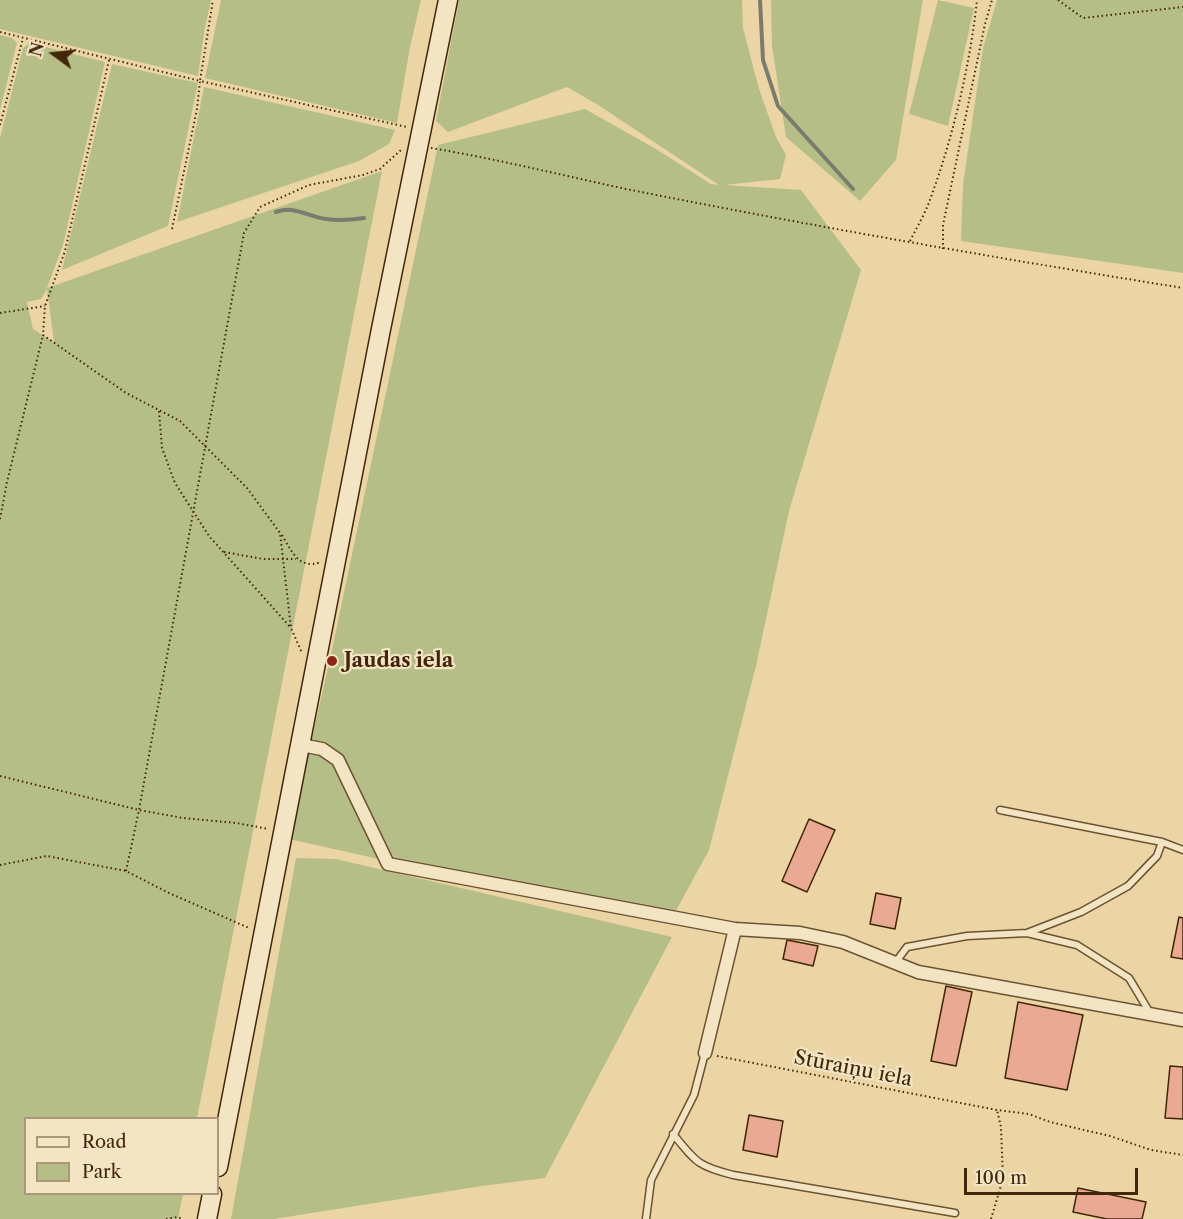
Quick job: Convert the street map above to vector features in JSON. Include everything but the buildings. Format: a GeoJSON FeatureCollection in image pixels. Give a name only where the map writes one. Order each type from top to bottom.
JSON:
{"type":"FeatureCollection","features":[{"type":"Feature","properties":{"kind":"main road"},"geometry":{"type":"LineString","coordinates":[[219,1162],[448,0]]}},
{"type":"Feature","properties":{"kind":"main road"},"geometry":{"type":"LineString","coordinates":[[207,1219],[212,1195]]}},
{"type":"Feature","properties":{"kind":"street"},"geometry":{"type":"LineString","coordinates":[[301,745],[322,749],[338,760],[388,864],[735,929],[800,933],[843,942],[918,972],[1183,1020]]}},
{"type":"Feature","properties":{"kind":"street"},"geometry":{"type":"LineString","coordinates":[[705,1053],[735,929]]}},
{"type":"Feature","properties":{"kind":"lane"},"geometry":{"type":"LineString","coordinates":[[1000,810],[1162,842],[1183,850]]}},
{"type":"Feature","properties":{"kind":"lane"},"geometry":{"type":"LineString","coordinates":[[1027,933],[1081,912],[1128,886],[1157,856],[1162,842]]}},
{"type":"Feature","properties":{"kind":"lane"},"geometry":{"type":"LineString","coordinates":[[894,963],[907,947],[967,936],[1027,933],[1077,945],[1129,978],[1151,1013]]}},
{"type":"Feature","properties":{"kind":"lane"},"geometry":{"type":"LineString","coordinates":[[646,1219],[651,1180],[694,1095],[705,1053]]}},
{"type":"Feature","properties":{"kind":"lane"},"geometry":{"type":"LineString","coordinates":[[673,1134],[695,1161],[711,1169],[733,1175],[955,1213]]}},
{"type":"Feature","properties":{"kind":"path"},"geometry":{"type":"LineString","coordinates":[[172,229],[197,109],[208,19],[213,0]]}},
{"type":"Feature","properties":{"kind":"path"},"geometry":{"type":"LineString","coordinates":[[909,243],[928,206],[953,125],[974,33],[977,0]]}},
{"type":"Feature","properties":{"kind":"path"},"geometry":{"type":"LineString","coordinates":[[943,249],[943,225],[992,0]]}},
{"type":"Feature","properties":{"kind":"path"},"geometry":{"type":"LineString","coordinates":[[1058,0],[1083,18],[1183,7]]}},
{"type":"Feature","properties":{"kind":"path"},"geometry":{"type":"LineString","coordinates":[[0,32],[200,81],[494,159],[624,188],[909,243],[1183,288]]}},
{"type":"Feature","properties":{"kind":"path"},"geometry":{"type":"LineString","coordinates":[[0,125],[23,38]]}},
{"type":"Feature","properties":{"kind":"path"},"geometry":{"type":"LineString","coordinates":[[0,519],[43,334],[45,306],[65,251],[110,60]]}},
{"type":"Feature","properties":{"kind":"path"},"geometry":{"type":"LineString","coordinates":[[126,871],[244,233],[260,207],[309,185],[363,175],[380,169],[408,144],[420,138]]}},
{"type":"Feature","properties":{"kind":"path"},"geometry":{"type":"LineString","coordinates":[[0,313],[45,306]]}},
{"type":"Feature","properties":{"kind":"path"},"geometry":{"type":"LineString","coordinates":[[43,334],[126,393],[180,422],[247,488],[296,559],[304,564],[315,564],[337,557]]}},
{"type":"Feature","properties":{"kind":"path"},"geometry":{"type":"LineString","coordinates":[[159,410],[162,448],[176,483],[209,536],[291,628]]}},
{"type":"Feature","properties":{"kind":"path"},"geometry":{"type":"LineString","coordinates":[[280,533],[291,628],[305,660],[316,669]]}},
{"type":"Feature","properties":{"kind":"path"},"geometry":{"type":"LineString","coordinates":[[224,552],[263,559],[296,559]]}},
{"type":"Feature","properties":{"kind":"path"},"geometry":{"type":"LineString","coordinates":[[0,776],[73,792],[139,810],[283,832]]}},
{"type":"Feature","properties":{"kind":"path"},"geometry":{"type":"LineString","coordinates":[[0,865],[47,856],[126,871],[212,913],[246,928],[263,932]]}},
{"type":"Feature","properties":{"kind":"path","name":"Stūraiņu iela"},"geometry":{"type":"LineString","coordinates":[[705,1053],[997,1110],[1029,1114],[1050,1122],[1110,1136],[1151,1150],[1183,1155]]}},
{"type":"Feature","properties":{"kind":"path"},"geometry":{"type":"LineString","coordinates":[[991,1219],[1003,1179],[1001,1127],[997,1110]]}},
{"type":"Feature","properties":{"kind":"path"},"geometry":{"type":"LineString","coordinates":[[166,1219],[177,1217],[183,1219]]}},
{"type":"Feature","properties":{"kind":"green space"},"geometry":{"type":"Polygon","coordinates":[[[0,0],[211,0],[198,76],[0,29],[0,0]]]}},
{"type":"Feature","properties":{"kind":"green space"},"geometry":{"type":"Polygon","coordinates":[[[221,0],[421,0],[397,123],[205,78],[221,0]]]}},
{"type":"Feature","properties":{"kind":"green space"},"geometry":{"type":"Polygon","coordinates":[[[459,0],[742,0],[743,28],[759,89],[776,137],[786,155],[780,179],[725,185],[801,190],[861,270],[789,511],[756,666],[709,850],[672,918],[486,883],[289,839],[330,659],[438,145],[585,109],[656,149],[711,184],[719,185],[567,87],[448,132],[436,121],[459,0]]]}},
{"type":"Feature","properties":{"kind":"green space"},"geometry":{"type":"Polygon","coordinates":[[[771,0],[923,0],[896,160],[860,201],[786,137],[772,46],[771,0]]]}},
{"type":"Feature","properties":{"kind":"green space"},"geometry":{"type":"Polygon","coordinates":[[[938,0],[974,8],[948,126],[909,114],[938,0]]]}},
{"type":"Feature","properties":{"kind":"green space"},"geometry":{"type":"Polygon","coordinates":[[[997,0],[1183,0],[1183,273],[961,241],[963,184],[983,48],[997,0]]]}},
{"type":"Feature","properties":{"kind":"green space"},"geometry":{"type":"Polygon","coordinates":[[[0,35],[12,38],[17,43],[0,110],[0,35]]]}},
{"type":"Feature","properties":{"kind":"green space"},"geometry":{"type":"Polygon","coordinates":[[[29,43],[105,62],[63,245],[47,288],[382,171],[197,1117],[24,1117],[24,1195],[183,1195],[178,1219],[0,1219],[0,138],[23,48],[29,43]],[[47,289],[41,299],[27,302],[33,329],[54,342],[47,289]]]}},
{"type":"Feature","properties":{"kind":"green space"},"geometry":{"type":"Polygon","coordinates":[[[112,64],[198,83],[168,226],[62,270],[112,64]]]}},
{"type":"Feature","properties":{"kind":"green space"},"geometry":{"type":"Polygon","coordinates":[[[204,87],[395,130],[389,144],[359,161],[177,222],[204,87]]]}},
{"type":"Feature","properties":{"kind":"green space"},"geometry":{"type":"Polygon","coordinates":[[[296,858],[336,859],[672,937],[545,1178],[274,1219],[231,1219],[296,858]]]}},
{"type":"Feature","properties":{"kind":"waterway"},"geometry":{"type":"LineString","coordinates":[[760,0],[763,60],[778,106],[853,189]]}},
{"type":"Feature","properties":{"kind":"waterway"},"geometry":{"type":"LineString","coordinates":[[276,212],[290,210],[336,220],[364,218]]}},
{"type":"Feature","properties":{"kind":"place","name":"Jaudas iela"},"geometry":{"type":"Point","coordinates":[332,661]}}]}
